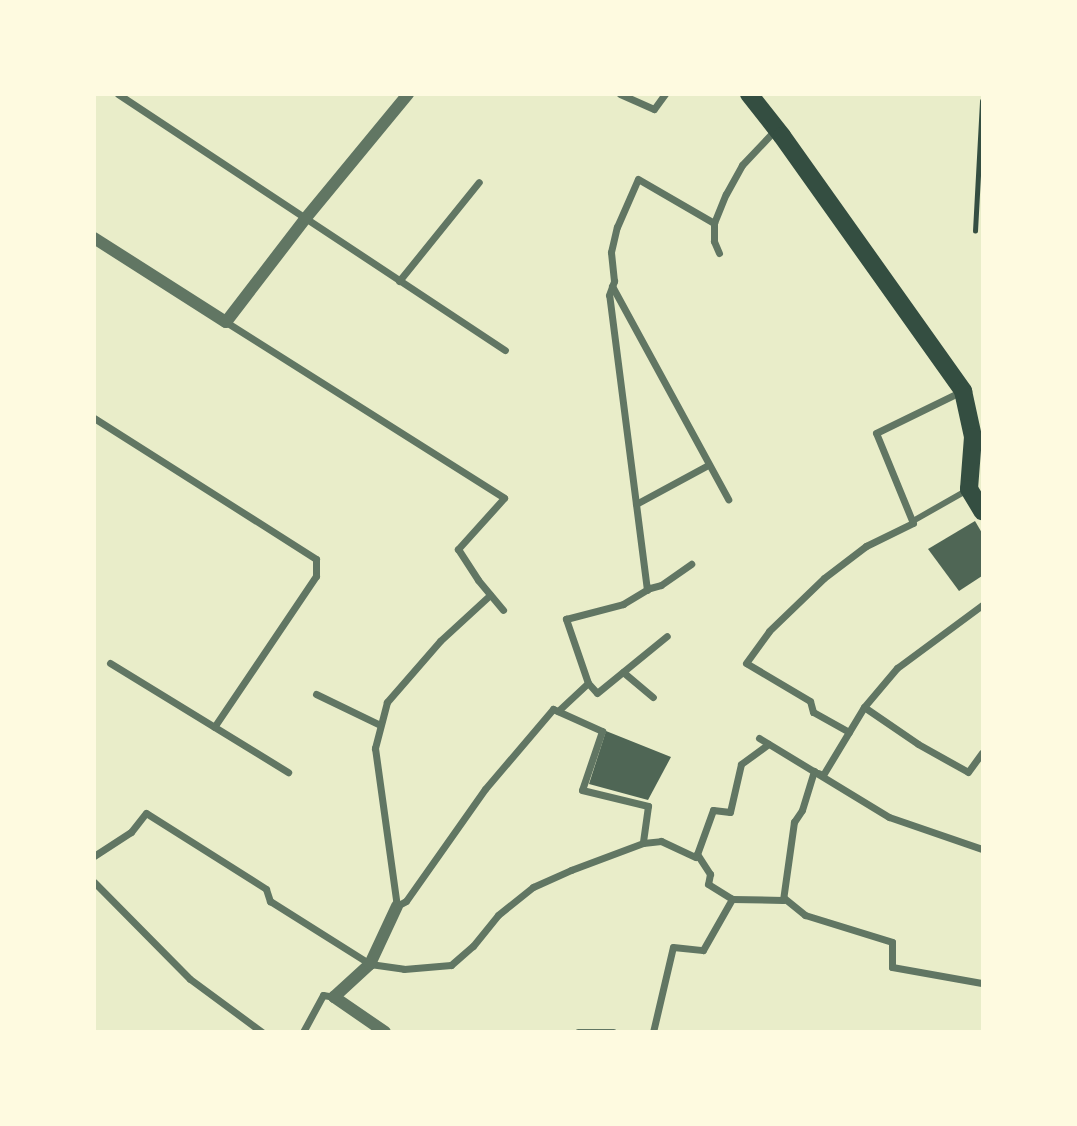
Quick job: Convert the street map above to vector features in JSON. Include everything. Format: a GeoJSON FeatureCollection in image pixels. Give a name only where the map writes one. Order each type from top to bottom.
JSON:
{"type":"FeatureCollection","features":[{"type":"Feature","properties":{"kind":"main road"},"geometry":{"type":"LineString","coordinates":[[749,94],[962,391],[973,437],[969,489],[982,511]]}},
{"type":"Feature","properties":{"kind":"street"},"geometry":{"type":"LineString","coordinates":[[118,94],[505,350]]}},
{"type":"Feature","properties":{"kind":"street"},"geometry":{"type":"LineString","coordinates":[[226,322],[305,219],[408,94]]}},
{"type":"Feature","properties":{"kind":"street"},"geometry":{"type":"LineString","coordinates":[[620,94],[654,109],[665,94]]}},
{"type":"Feature","properties":{"kind":"street"},"geometry":{"type":"LineString","coordinates":[[719,253],[714,241],[715,223],[726,194],[743,165],[776,129]]}},
{"type":"Feature","properties":{"kind":"street"},"geometry":{"type":"LineString","coordinates":[[647,590],[609,295],[614,265],[611,252],[617,227],[638,179],[715,223]]}},
{"type":"Feature","properties":{"kind":"street"},"geometry":{"type":"LineString","coordinates":[[399,281],[480,182]]}},
{"type":"Feature","properties":{"kind":"street"},"geometry":{"type":"LineString","coordinates":[[94,238],[504,498],[458,549],[503,610]]}},
{"type":"Feature","properties":{"kind":"street"},"geometry":{"type":"LineString","coordinates":[[611,286],[652,355],[728,499]]}},
{"type":"Feature","properties":{"kind":"street"},"geometry":{"type":"LineString","coordinates":[[912,521],[876,433],[962,391]]}},
{"type":"Feature","properties":{"kind":"street"},"geometry":{"type":"LineString","coordinates":[[94,418],[316,559],[316,576],[214,727]]}},
{"type":"Feature","properties":{"kind":"street"},"geometry":{"type":"LineString","coordinates":[[636,503],[708,465]]}},
{"type":"Feature","properties":{"kind":"street"},"geometry":{"type":"LineString","coordinates":[[849,732],[813,712],[810,701],[746,663],[769,631],[824,578],[866,546],[969,489]]}},
{"type":"Feature","properties":{"kind":"street"},"geometry":{"type":"LineString","coordinates":[[667,636],[597,693],[588,683],[566,619],[614,607],[661,585],[691,564]]}},
{"type":"Feature","properties":{"kind":"street"},"geometry":{"type":"LineString","coordinates":[[334,997],[370,964],[397,906],[375,748],[387,702],[440,641],[490,595]]}},
{"type":"Feature","properties":{"kind":"street"},"geometry":{"type":"LineString","coordinates":[[814,771],[822,775],[864,707],[897,668],[982,605]]}},
{"type":"Feature","properties":{"kind":"street"},"geometry":{"type":"LineString","coordinates":[[110,663],[288,772]]}},
{"type":"Feature","properties":{"kind":"street"},"geometry":{"type":"LineString","coordinates":[[623,672],[653,697]]}},
{"type":"Feature","properties":{"kind":"street"},"geometry":{"type":"LineString","coordinates":[[558,711],[588,683]]}},
{"type":"Feature","properties":{"kind":"street"},"geometry":{"type":"LineString","coordinates":[[316,694],[380,725]]}},
{"type":"Feature","properties":{"kind":"street"},"geometry":{"type":"LineString","coordinates":[[864,707],[918,744],[968,772],[982,753]]}},
{"type":"Feature","properties":{"kind":"street"},"geometry":{"type":"LineString","coordinates":[[397,906],[405,901],[493,780],[553,709],[602,731],[582,790],[648,806],[643,843]]}},
{"type":"Feature","properties":{"kind":"street"},"geometry":{"type":"LineString","coordinates":[[759,738],[889,817],[982,849]]}},
{"type":"Feature","properties":{"kind":"street"},"geometry":{"type":"LineString","coordinates":[[94,856],[131,832],[146,813],[266,889],[270,901],[370,964],[404,969],[451,965],[473,946],[498,915],[533,887],[643,843],[661,841],[696,857],[713,810],[730,812],[741,764],[769,744]]}},
{"type":"Feature","properties":{"kind":"street"},"geometry":{"type":"LineString","coordinates":[[783,898],[794,822],[802,810],[814,771]]}},
{"type":"Feature","properties":{"kind":"street"},"geometry":{"type":"LineString","coordinates":[[697,854],[710,874],[708,884],[732,899],[783,898],[805,915],[892,942],[892,967],[982,983]]}},
{"type":"Feature","properties":{"kind":"street"},"geometry":{"type":"LineString","coordinates":[[94,882],[190,979],[262,1031]]}},
{"type":"Feature","properties":{"kind":"street"},"geometry":{"type":"LineString","coordinates":[[653,1031],[673,947],[703,950],[732,899]]}},
{"type":"Feature","properties":{"kind":"street"},"geometry":{"type":"LineString","coordinates":[[303,1031],[323,995],[334,997],[385,1031]]}},
{"type":"Feature","properties":{"kind":"street"},"geometry":{"type":"LineString","coordinates":[[578,1031],[613,1031]]}},
{"type":"Feature","properties":{"kind":"path"},"geometry":{"type":"LineString","coordinates":[[975,231],[982,101]]}},
{"type":"Feature","properties":{"kind":"building"},"geometry":{"type":"Polygon","coordinates":[[[975,521],[982,533],[982,576],[959,591],[928,549],[975,521]]]}},
{"type":"Feature","properties":{"kind":"building"},"geometry":{"type":"Polygon","coordinates":[[[606,731],[671,757],[648,800],[589,784],[606,731]]]}}]}
